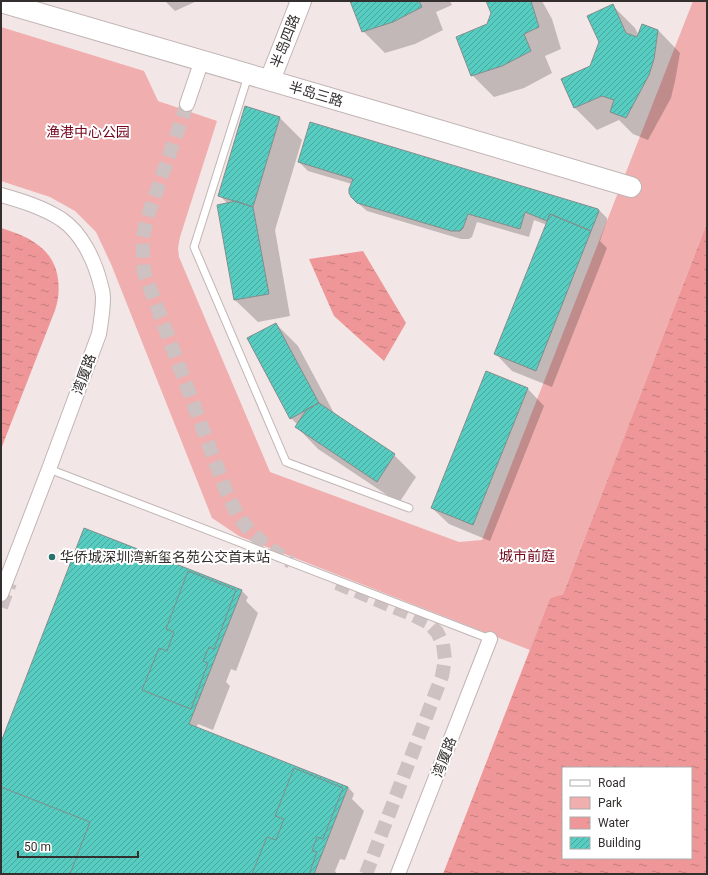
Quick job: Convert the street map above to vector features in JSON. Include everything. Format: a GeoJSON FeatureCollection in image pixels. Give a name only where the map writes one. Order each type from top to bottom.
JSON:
{"type":"FeatureCollection","features":[{"type":"Feature","properties":{"kind":"street","name":"半岛四路"},"geometry":{"type":"LineString","coordinates":[[270,80],[301,1]]}},
{"type":"Feature","properties":{"kind":"street","name":"半岛三路"},"geometry":{"type":"LineString","coordinates":[[1,2],[388,114],[631,187]]}},
{"type":"Feature","properties":{"kind":"street"},"geometry":{"type":"LineString","coordinates":[[187,104],[202,60]]}},
{"type":"Feature","properties":{"kind":"street","name":"湾厦路"},"geometry":{"type":"LineString","coordinates":[[1,195],[29,203],[62,219],[84,242],[99,277],[103,296],[99,334],[1,594]]}},
{"type":"Feature","properties":{"kind":"street","name":"湾厦路"},"geometry":{"type":"LineString","coordinates":[[398,874],[490,639]]}},
{"type":"Feature","properties":{"kind":"lane"},"geometry":{"type":"LineString","coordinates":[[248,74],[194,247],[286,462],[409,508]]}},
{"type":"Feature","properties":{"kind":"lane"},"geometry":{"type":"LineString","coordinates":[[49,469],[490,639]]}},
{"type":"Feature","properties":{"kind":"green space"},"geometry":{"type":"Polygon","coordinates":[[[693,1],[707,1],[707,223],[563,594],[550,598],[530,650],[239,536],[212,518],[111,264],[96,232],[75,211],[50,197],[1,181],[1,27],[144,71],[158,101],[217,121],[180,237],[178,248],[179,257],[270,472],[459,542],[482,540],[693,1]]]}},
{"type":"Feature","properties":{"kind":"water"},"geometry":{"type":"Polygon","coordinates":[[[707,223],[707,874],[443,874],[550,598],[563,594],[707,223]]]}},
{"type":"Feature","properties":{"kind":"water"},"geometry":{"type":"Polygon","coordinates":[[[1,228],[30,239],[45,251],[56,268],[59,288],[55,310],[1,449],[1,228]]]}},
{"type":"Feature","properties":{"kind":"water"},"geometry":{"type":"Polygon","coordinates":[[[363,251],[406,323],[384,361],[334,316],[309,259],[363,251]]]}},
{"type":"Feature","properties":{"kind":"building"},"geometry":{"type":"Polygon","coordinates":[[[350,1],[419,1],[422,7],[393,22],[362,32],[350,1]]]}},
{"type":"Feature","properties":{"kind":"building"},"geometry":{"type":"Polygon","coordinates":[[[486,1],[531,1],[539,27],[524,34],[531,51],[502,66],[471,76],[456,37],[487,24],[491,13],[486,1]]]}},
{"type":"Feature","properties":{"kind":"building"},"geometry":{"type":"Polygon","coordinates":[[[613,4],[626,33],[637,37],[642,24],[658,30],[654,59],[649,75],[626,118],[610,112],[614,100],[602,96],[574,108],[561,79],[590,66],[599,42],[587,16],[613,4]]]}},
{"type":"Feature","properties":{"kind":"building"},"geometry":{"type":"Polygon","coordinates":[[[245,106],[280,117],[253,207],[218,196],[245,106]]]}},
{"type":"Feature","properties":{"kind":"building"},"geometry":{"type":"Polygon","coordinates":[[[310,122],[598,209],[599,211],[591,231],[550,214],[547,221],[525,212],[520,229],[468,214],[463,228],[460,231],[451,231],[357,203],[349,193],[353,179],[298,162],[310,122]]]}},
{"type":"Feature","properties":{"kind":"building"},"geometry":{"type":"Polygon","coordinates":[[[236,201],[253,207],[269,294],[234,300],[217,205],[236,201]]]}},
{"type":"Feature","properties":{"kind":"building"},"geometry":{"type":"Polygon","coordinates":[[[550,214],[591,231],[536,371],[494,354],[550,214]]]}},
{"type":"Feature","properties":{"kind":"building"},"geometry":{"type":"Polygon","coordinates":[[[276,323],[319,403],[290,419],[247,338],[276,323]]]}},
{"type":"Feature","properties":{"kind":"building"},"geometry":{"type":"Polygon","coordinates":[[[486,371],[528,388],[473,525],[431,508],[486,371]]]}},
{"type":"Feature","properties":{"kind":"building"},"geometry":{"type":"Polygon","coordinates":[[[319,403],[395,454],[377,482],[295,427],[307,409],[319,403]]]}},
{"type":"Feature","properties":{"kind":"building"},"geometry":{"type":"Polygon","coordinates":[[[84,528],[242,590],[189,724],[348,787],[314,874],[1,874],[1,742],[84,528]]]}},
{"type":"Feature","properties":{"kind":"building"},"geometry":{"type":"Polygon","coordinates":[[[188,571],[236,590],[214,649],[209,647],[203,661],[208,663],[191,709],[142,690],[159,648],[167,651],[174,632],[166,629],[188,571]]]}},
{"type":"Feature","properties":{"kind":"building"},"geometry":{"type":"Polygon","coordinates":[[[294,768],[343,788],[323,839],[317,837],[312,851],[317,852],[309,874],[252,874],[267,837],[276,840],[284,819],[275,816],[294,768]]]}},
{"type":"Feature","properties":{"kind":"building"},"geometry":{"type":"Polygon","coordinates":[[[1,787],[90,822],[70,874],[1,874],[1,787]]]}},
{"type":"Feature","properties":{"kind":"tunnel"},"geometry":{"type":"LineString","coordinates":[[187,104],[149,213],[142,239],[144,272],[226,491],[237,514],[261,541],[291,562]]}},
{"type":"Feature","properties":{"kind":"tunnel"},"geometry":{"type":"LineString","coordinates":[[1,607],[10,583]]}},
{"type":"Feature","properties":{"kind":"tunnel"},"geometry":{"type":"LineString","coordinates":[[337,583],[427,622],[437,632],[443,644],[445,659],[442,676],[366,874]]}},
{"type":"Feature","properties":{"kind":"place","name":"华侨城深圳湾新玺名苑公交首末站"},"geometry":{"type":"Point","coordinates":[52,557]}},
{"type":"Feature","properties":{"kind":"park label","name":"渔港中心公园"},"geometry":{"type":"Point","coordinates":[88,132]}},
{"type":"Feature","properties":{"kind":"park label","name":"城市前庭"},"geometry":{"type":"Point","coordinates":[527,556]}}]}
